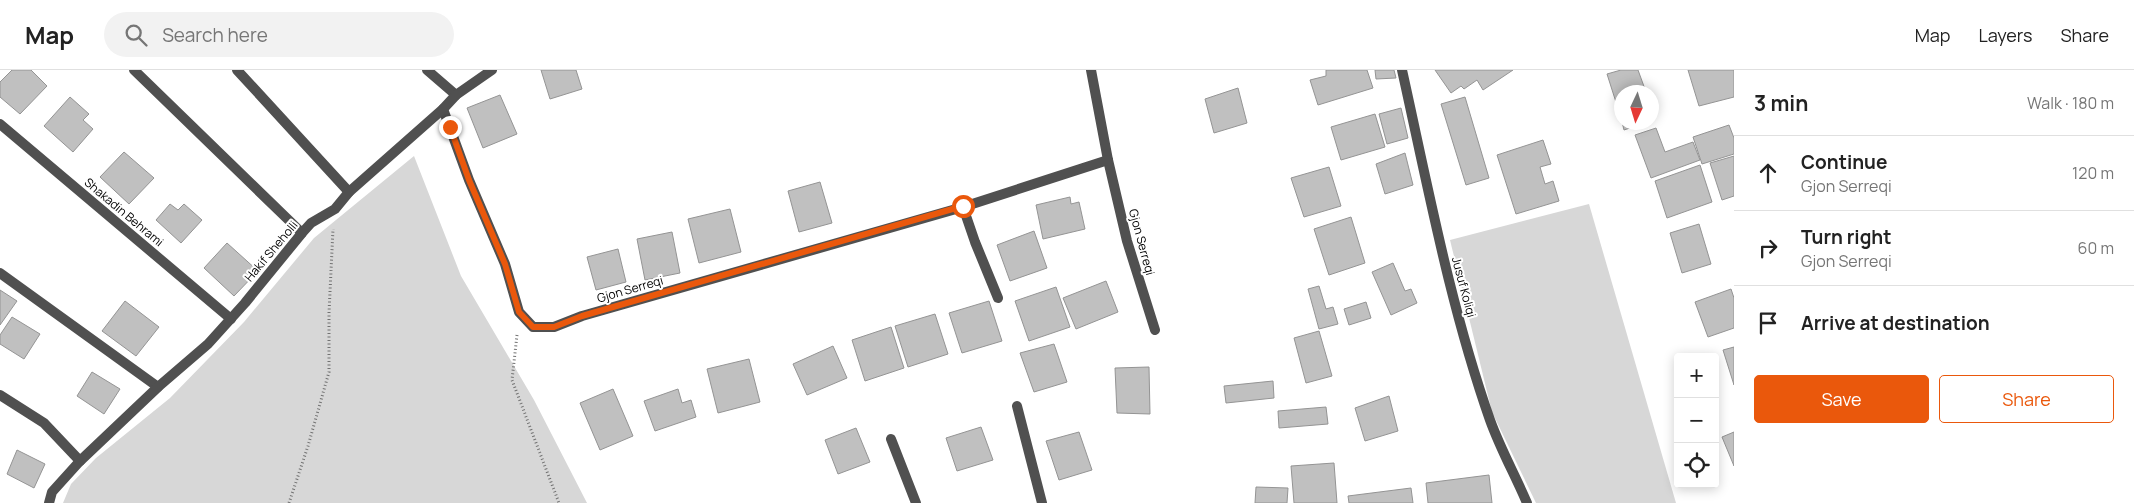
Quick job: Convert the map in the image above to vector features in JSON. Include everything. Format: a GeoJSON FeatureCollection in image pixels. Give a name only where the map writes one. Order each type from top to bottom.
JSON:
{"type":"FeatureCollection","features":[{"type":"Feature","properties":{"kind":"street"},"geometry":{"type":"LineString","coordinates":[[134,70],[302,232]]}},
{"type":"Feature","properties":{"kind":"street"},"geometry":{"type":"LineString","coordinates":[[237,70],[349,192]]}},
{"type":"Feature","properties":{"kind":"street"},"geometry":{"type":"LineString","coordinates":[[427,70],[456,96]]}},
{"type":"Feature","properties":{"kind":"street","name":"Hakif Sheholli"},"geometry":{"type":"LineString","coordinates":[[49,503],[52,492],[80,461],[158,387],[208,344],[231,319],[302,232],[312,223],[335,209],[349,192],[456,96],[492,70]]}},
{"type":"Feature","properties":{"kind":"street","name":"Gjon Serreqi"},"geometry":{"type":"LineString","coordinates":[[1091,70],[1108,160],[1127,241],[1155,330]]}},
{"type":"Feature","properties":{"kind":"street","name":"Jusuf Koliqi"},"geometry":{"type":"LineString","coordinates":[[1402,70],[1432,212],[1468,354],[1490,422],[1527,503]]}},
{"type":"Feature","properties":{"kind":"street"},"geometry":{"type":"LineString","coordinates":[[443,109],[469,180],[505,264],[519,312]]}},
{"type":"Feature","properties":{"kind":"street","name":"Shakadin Behrami"},"geometry":{"type":"LineString","coordinates":[[0,124],[231,319]]}},
{"type":"Feature","properties":{"kind":"street","name":"Gjon Serreqi"},"geometry":{"type":"LineString","coordinates":[[519,312],[533,327],[554,327],[582,316],[963,206],[1108,160]]}},
{"type":"Feature","properties":{"kind":"street"},"geometry":{"type":"LineString","coordinates":[[963,206],[978,251],[998,298]]}},
{"type":"Feature","properties":{"kind":"street"},"geometry":{"type":"LineString","coordinates":[[0,273],[158,387]]}},
{"type":"Feature","properties":{"kind":"street"},"geometry":{"type":"LineString","coordinates":[[0,395],[44,422],[80,461]]}},
{"type":"Feature","properties":{"kind":"street"},"geometry":{"type":"LineString","coordinates":[[1017,406],[1042,503]]}},
{"type":"Feature","properties":{"kind":"street"},"geometry":{"type":"LineString","coordinates":[[892,439],[916,503]]}},
{"type":"Feature","properties":{"kind":"path"},"geometry":{"type":"LineString","coordinates":[[289,503],[308,446],[329,372],[329,313],[335,209]]}},
{"type":"Feature","properties":{"kind":"path"},"geometry":{"type":"LineString","coordinates":[[519,312],[512,380],[559,503]]}},
{"type":"Feature","properties":{"kind":"shaded area"},"geometry":{"type":"Polygon","coordinates":[[[414,156],[461,276],[534,400],[587,503],[63,503],[71,484],[96,458],[170,398],[244,322],[314,238],[414,156]]]}},
{"type":"Feature","properties":{"kind":"shaded area"},"geometry":{"type":"Polygon","coordinates":[[[1589,204],[1676,503],[1536,503],[1492,412],[1450,240],[1589,204]]]}},
{"type":"Feature","properties":{"kind":"building"},"geometry":{"type":"Polygon","coordinates":[[[12,70],[31,70],[47,86],[20,114],[0,97],[0,82],[12,70]]]}},
{"type":"Feature","properties":{"kind":"building"},"geometry":{"type":"Polygon","coordinates":[[[541,70],[576,70],[582,89],[550,99],[541,70]]]}},
{"type":"Feature","properties":{"kind":"building"},"geometry":{"type":"Polygon","coordinates":[[[1326,70],[1367,70],[1373,88],[1318,105],[1310,80],[1326,76],[1326,70]]]}},
{"type":"Feature","properties":{"kind":"building"},"geometry":{"type":"Polygon","coordinates":[[[1375,70],[1394,70],[1396,78],[1376,79],[1375,70]]]}},
{"type":"Feature","properties":{"kind":"building"},"geometry":{"type":"Polygon","coordinates":[[[1435,70],[1513,70],[1483,90],[1477,80],[1464,89],[1461,86],[1451,93],[1435,70]]]}},
{"type":"Feature","properties":{"kind":"building"},"geometry":{"type":"Polygon","coordinates":[[[1621,70],[1638,70],[1643,85],[1614,85],[1614,96],[1607,74],[1621,70]]]}},
{"type":"Feature","properties":{"kind":"building"},"geometry":{"type":"Polygon","coordinates":[[[1688,70],[1734,70],[1734,97],[1699,106],[1688,70]]]}},
{"type":"Feature","properties":{"kind":"building"},"geometry":{"type":"Polygon","coordinates":[[[1238,88],[1247,123],[1214,133],[1205,99],[1238,88]]]}},
{"type":"Feature","properties":{"kind":"building"},"geometry":{"type":"Polygon","coordinates":[[[500,95],[517,134],[483,148],[467,108],[500,95]]]}},
{"type":"Feature","properties":{"kind":"building"},"geometry":{"type":"Polygon","coordinates":[[[70,97],[89,114],[83,120],[93,129],[73,152],[44,126],[70,97]]]}},
{"type":"Feature","properties":{"kind":"building"},"geometry":{"type":"Polygon","coordinates":[[[1465,97],[1489,178],[1466,185],[1441,104],[1465,97]]]}},
{"type":"Feature","properties":{"kind":"building"},"geometry":{"type":"Polygon","coordinates":[[[1401,108],[1408,138],[1387,144],[1379,114],[1401,108]]]}},
{"type":"Feature","properties":{"kind":"building"},"geometry":{"type":"Polygon","coordinates":[[[1375,114],[1385,147],[1341,160],[1331,127],[1375,114]]]}},
{"type":"Feature","properties":{"kind":"building"},"geometry":{"type":"Polygon","coordinates":[[[1729,125],[1734,138],[1734,154],[1702,164],[1693,137],[1729,125]]]}},
{"type":"Feature","properties":{"kind":"building"},"geometry":{"type":"Polygon","coordinates":[[[1650,130],[1657,130],[1665,152],[1693,142],[1700,160],[1651,178],[1635,135],[1650,130]]]}},
{"type":"Feature","properties":{"kind":"building"},"geometry":{"type":"Polygon","coordinates":[[[1543,140],[1551,164],[1540,167],[1545,184],[1553,181],[1559,201],[1516,214],[1497,155],[1543,140]]]}},
{"type":"Feature","properties":{"kind":"building"},"geometry":{"type":"Polygon","coordinates":[[[124,152],[154,178],[129,204],[100,177],[124,152]]]}},
{"type":"Feature","properties":{"kind":"building"},"geometry":{"type":"Polygon","coordinates":[[[1405,153],[1413,185],[1385,194],[1376,164],[1405,153]]]}},
{"type":"Feature","properties":{"kind":"building"},"geometry":{"type":"Polygon","coordinates":[[[1734,156],[1734,196],[1722,200],[1710,163],[1734,156]]]}},
{"type":"Feature","properties":{"kind":"building"},"geometry":{"type":"Polygon","coordinates":[[[1700,165],[1712,202],[1667,218],[1655,181],[1700,165]]]}},
{"type":"Feature","properties":{"kind":"building"},"geometry":{"type":"Polygon","coordinates":[[[1329,167],[1341,206],[1304,217],[1291,178],[1329,167]]]}},
{"type":"Feature","properties":{"kind":"building"},"geometry":{"type":"Polygon","coordinates":[[[820,182],[832,223],[799,232],[788,191],[820,182]]]}},
{"type":"Feature","properties":{"kind":"building"},"geometry":{"type":"Polygon","coordinates":[[[1070,197],[1071,204],[1079,202],[1085,229],[1043,239],[1036,205],[1070,197]]]}},
{"type":"Feature","properties":{"kind":"building"},"geometry":{"type":"Polygon","coordinates":[[[170,204],[178,210],[184,204],[202,220],[181,243],[156,220],[170,204]]]}},
{"type":"Feature","properties":{"kind":"building"},"geometry":{"type":"Polygon","coordinates":[[[730,209],[741,252],[699,263],[688,219],[730,209]]]}},
{"type":"Feature","properties":{"kind":"building"},"geometry":{"type":"Polygon","coordinates":[[[1351,217],[1365,263],[1329,275],[1314,229],[1351,217]]]}},
{"type":"Feature","properties":{"kind":"building"},"geometry":{"type":"Polygon","coordinates":[[[1699,224],[1711,264],[1682,273],[1670,233],[1699,224]]]}},
{"type":"Feature","properties":{"kind":"building"},"geometry":{"type":"Polygon","coordinates":[[[1034,231],[1047,268],[1010,281],[997,245],[1034,231]]]}},
{"type":"Feature","properties":{"kind":"building"},"geometry":{"type":"Polygon","coordinates":[[[672,232],[680,273],[645,280],[637,239],[672,232]]]}},
{"type":"Feature","properties":{"kind":"building"},"geometry":{"type":"Polygon","coordinates":[[[227,243],[258,271],[234,296],[204,268],[227,243]]]}},
{"type":"Feature","properties":{"kind":"building"},"geometry":{"type":"Polygon","coordinates":[[[618,249],[626,282],[596,290],[587,257],[618,249]]]}},
{"type":"Feature","properties":{"kind":"building"},"geometry":{"type":"Polygon","coordinates":[[[1393,263],[1405,291],[1411,289],[1417,303],[1391,315],[1372,272],[1393,263]]]}},
{"type":"Feature","properties":{"kind":"building"},"geometry":{"type":"Polygon","coordinates":[[[1106,281],[1118,312],[1076,329],[1063,298],[1106,281]]]}},
{"type":"Feature","properties":{"kind":"building"},"geometry":{"type":"Polygon","coordinates":[[[1319,286],[1326,309],[1333,307],[1338,324],[1319,329],[1308,289],[1319,286]]]}},
{"type":"Feature","properties":{"kind":"building"},"geometry":{"type":"Polygon","coordinates":[[[1056,287],[1070,327],[1029,341],[1015,301],[1056,287]]]}},
{"type":"Feature","properties":{"kind":"building"},"geometry":{"type":"Polygon","coordinates":[[[1731,289],[1734,298],[1734,328],[1708,337],[1695,302],[1731,289]]]}},
{"type":"Feature","properties":{"kind":"building"},"geometry":{"type":"Polygon","coordinates":[[[0,290],[17,301],[0,325],[0,290]]]}},
{"type":"Feature","properties":{"kind":"building"},"geometry":{"type":"Polygon","coordinates":[[[125,301],[159,327],[136,356],[102,331],[125,301]]]}},
{"type":"Feature","properties":{"kind":"building"},"geometry":{"type":"Polygon","coordinates":[[[989,301],[1002,341],[962,353],[949,313],[989,301]]]}},
{"type":"Feature","properties":{"kind":"building"},"geometry":{"type":"Polygon","coordinates":[[[1366,302],[1371,318],[1349,325],[1344,309],[1366,302]]]}},
{"type":"Feature","properties":{"kind":"building"},"geometry":{"type":"Polygon","coordinates":[[[935,314],[948,354],[908,367],[895,326],[935,314]]]}},
{"type":"Feature","properties":{"kind":"building"},"geometry":{"type":"Polygon","coordinates":[[[12,317],[40,334],[24,359],[0,344],[0,335],[12,317]]]}},
{"type":"Feature","properties":{"kind":"building"},"geometry":{"type":"Polygon","coordinates":[[[891,327],[904,368],[865,381],[852,340],[891,327]]]}},
{"type":"Feature","properties":{"kind":"building"},"geometry":{"type":"Polygon","coordinates":[[[1319,331],[1332,376],[1306,383],[1294,338],[1319,331]]]}},
{"type":"Feature","properties":{"kind":"building"},"geometry":{"type":"Polygon","coordinates":[[[1054,344],[1067,382],[1034,392],[1020,353],[1054,344]]]}},
{"type":"Feature","properties":{"kind":"building"},"geometry":{"type":"Polygon","coordinates":[[[833,346],[847,378],[807,395],[793,364],[833,346]]]}},
{"type":"Feature","properties":{"kind":"building"},"geometry":{"type":"Polygon","coordinates":[[[1734,347],[1734,385],[1723,350],[1734,347]]]}},
{"type":"Feature","properties":{"kind":"building"},"geometry":{"type":"Polygon","coordinates":[[[749,359],[760,402],[718,413],[707,369],[749,359]]]}},
{"type":"Feature","properties":{"kind":"building"},"geometry":{"type":"Polygon","coordinates":[[[1149,367],[1150,414],[1117,413],[1115,368],[1149,367]]]}},
{"type":"Feature","properties":{"kind":"building"},"geometry":{"type":"Polygon","coordinates":[[[92,372],[120,389],[104,414],[77,396],[92,372]]]}},
{"type":"Feature","properties":{"kind":"building"},"geometry":{"type":"Polygon","coordinates":[[[1273,381],[1274,398],[1226,403],[1224,386],[1273,381]]]}},
{"type":"Feature","properties":{"kind":"building"},"geometry":{"type":"Polygon","coordinates":[[[613,389],[633,436],[600,450],[580,403],[613,389]]]}},
{"type":"Feature","properties":{"kind":"building"},"geometry":{"type":"Polygon","coordinates":[[[678,389],[682,403],[691,400],[696,417],[655,431],[644,401],[678,389]]]}},
{"type":"Feature","properties":{"kind":"building"},"geometry":{"type":"Polygon","coordinates":[[[1389,396],[1398,431],[1365,441],[1355,408],[1389,396]]]}},
{"type":"Feature","properties":{"kind":"building"},"geometry":{"type":"Polygon","coordinates":[[[1326,407],[1328,424],[1279,428],[1278,411],[1326,407]]]}},
{"type":"Feature","properties":{"kind":"building"},"geometry":{"type":"Polygon","coordinates":[[[981,427],[993,460],[957,471],[946,438],[981,427]]]}},
{"type":"Feature","properties":{"kind":"building"},"geometry":{"type":"Polygon","coordinates":[[[856,428],[870,462],[838,474],[825,440],[856,428]]]}},
{"type":"Feature","properties":{"kind":"building"},"geometry":{"type":"Polygon","coordinates":[[[1079,432],[1092,470],[1059,480],[1046,441],[1079,432]]]}},
{"type":"Feature","properties":{"kind":"building"},"geometry":{"type":"Polygon","coordinates":[[[1734,432],[1734,466],[1722,437],[1734,432]]]}},
{"type":"Feature","properties":{"kind":"building"},"geometry":{"type":"Polygon","coordinates":[[[17,450],[45,464],[34,488],[7,474],[17,450]]]}},
{"type":"Feature","properties":{"kind":"building"},"geometry":{"type":"Polygon","coordinates":[[[1334,463],[1337,503],[1294,503],[1291,466],[1334,463]]]}},
{"type":"Feature","properties":{"kind":"building"},"geometry":{"type":"Polygon","coordinates":[[[1489,475],[1492,503],[1428,503],[1426,483],[1489,475]]]}},
{"type":"Feature","properties":{"kind":"building"},"geometry":{"type":"Polygon","coordinates":[[[1256,487],[1288,488],[1287,503],[1255,503],[1256,487]]]}},
{"type":"Feature","properties":{"kind":"building"},"geometry":{"type":"Polygon","coordinates":[[[1411,488],[1413,503],[1349,503],[1348,496],[1411,488]]]}},
{"type":"Feature","properties":{"kind":"route"},"geometry":{"type":"LineString","coordinates":[[450,127],[469,180],[505,264],[519,312],[533,327],[554,327],[582,316],[963,206]]}}]}
